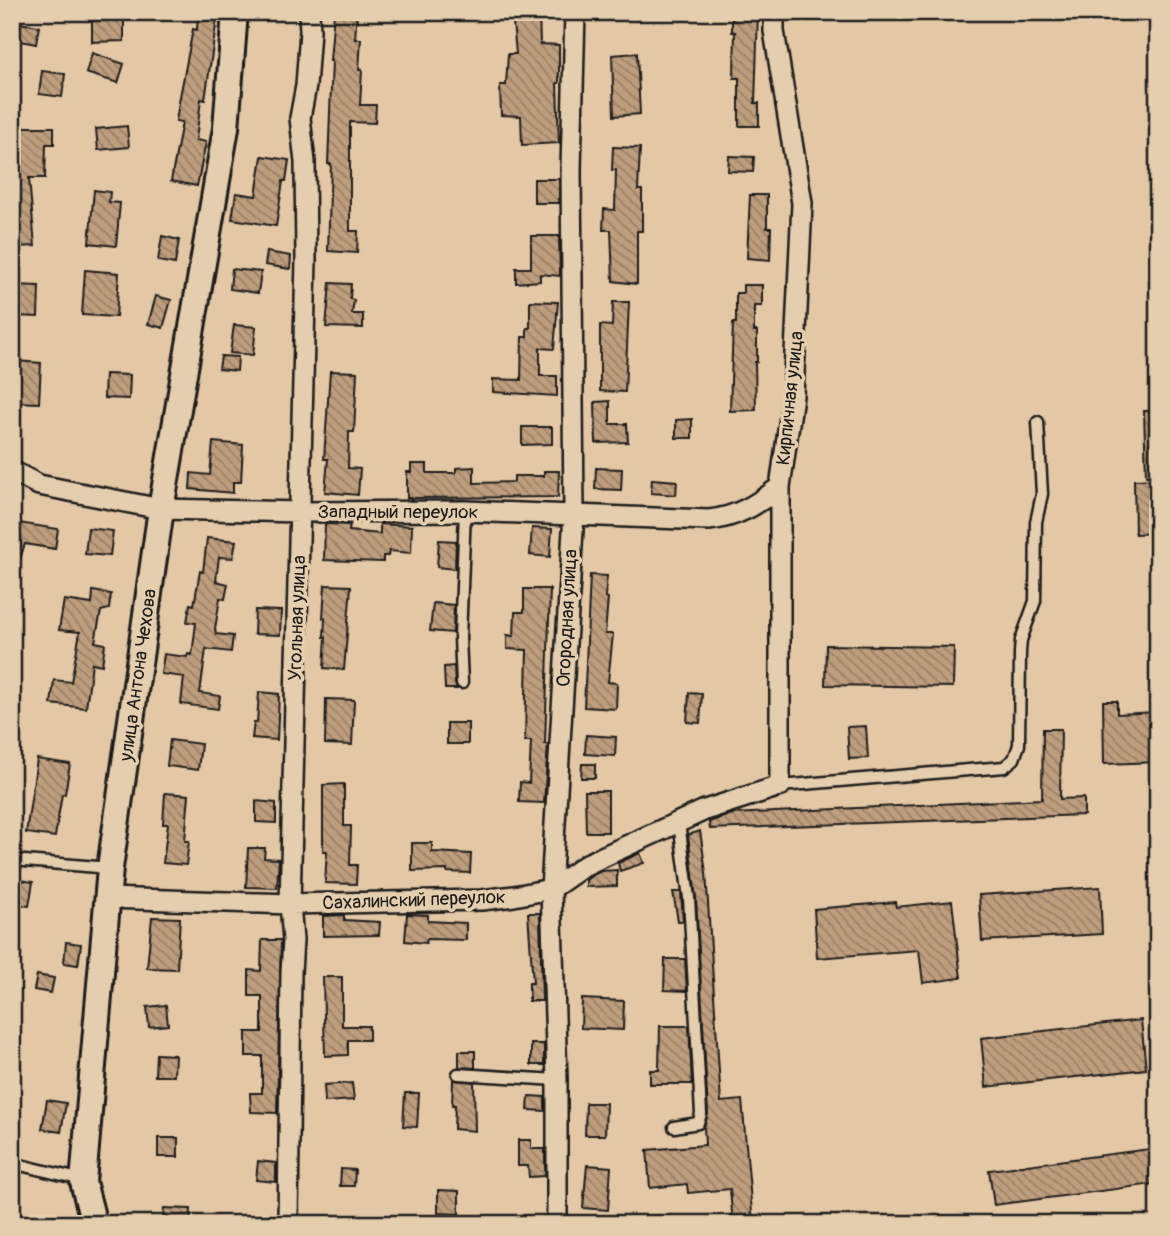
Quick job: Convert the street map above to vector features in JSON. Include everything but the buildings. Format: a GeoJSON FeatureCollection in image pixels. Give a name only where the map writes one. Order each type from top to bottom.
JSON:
{"type":"FeatureCollection","features":[{"type":"Feature","properties":{"kind":"street","name":"улица Антона Чехова"},"geometry":{"type":"LineString","coordinates":[[94,1224],[83,1181],[110,868],[161,509],[226,128],[235,12]]}},
{"type":"Feature","properties":{"kind":"street","name":"Угольная улица"},"geometry":{"type":"LineString","coordinates":[[288,1224],[293,955],[290,904],[306,260],[305,162],[300,118],[310,30],[309,12]]}},
{"type":"Feature","properties":{"kind":"street","name":"Огородная улица"},"geometry":{"type":"LineString","coordinates":[[557,1224],[557,1080],[551,889],[574,514],[571,169],[575,12]]}},
{"type":"Feature","properties":{"kind":"street","name":"Кирпичная улица"},"geometry":{"type":"LineString","coordinates":[[774,12],[774,31],[802,203],[793,396],[780,487],[780,786]]}},
{"type":"Feature","properties":{"kind":"street","name":"Западный переулок"},"geometry":{"type":"LineString","coordinates":[[12,471],[39,485],[161,509],[300,512],[465,511],[709,520],[724,518],[756,506],[780,487]]}},
{"type":"Feature","properties":{"kind":"street","name":"Сахалинский переулок"},"geometry":{"type":"LineString","coordinates":[[107,898],[290,904],[482,900],[551,889],[587,864],[718,804],[780,786]]}},
{"type":"Feature","properties":{"kind":"street"},"geometry":{"type":"LineString","coordinates":[[77,1224],[83,1181]]}},
{"type":"Feature","properties":{"kind":"lane"},"geometry":{"type":"LineString","coordinates":[[780,786],[1004,767],[1014,759],[1019,745],[1021,640],[1032,613],[1036,592],[1036,522],[1042,494],[1038,422]]}},
{"type":"Feature","properties":{"kind":"lane"},"geometry":{"type":"LineString","coordinates":[[462,683],[460,638],[465,511]]}},
{"type":"Feature","properties":{"kind":"lane"},"geometry":{"type":"LineString","coordinates":[[674,1127],[694,1126],[698,1124],[701,1114],[690,898],[678,823]]}},
{"type":"Feature","properties":{"kind":"lane"},"geometry":{"type":"LineString","coordinates":[[12,860],[110,868]]}},
{"type":"Feature","properties":{"kind":"lane"},"geometry":{"type":"LineString","coordinates":[[458,1074],[557,1080]]}},
{"type":"Feature","properties":{"kind":"lane"},"geometry":{"type":"LineString","coordinates":[[12,1163],[83,1181]]}}]}
